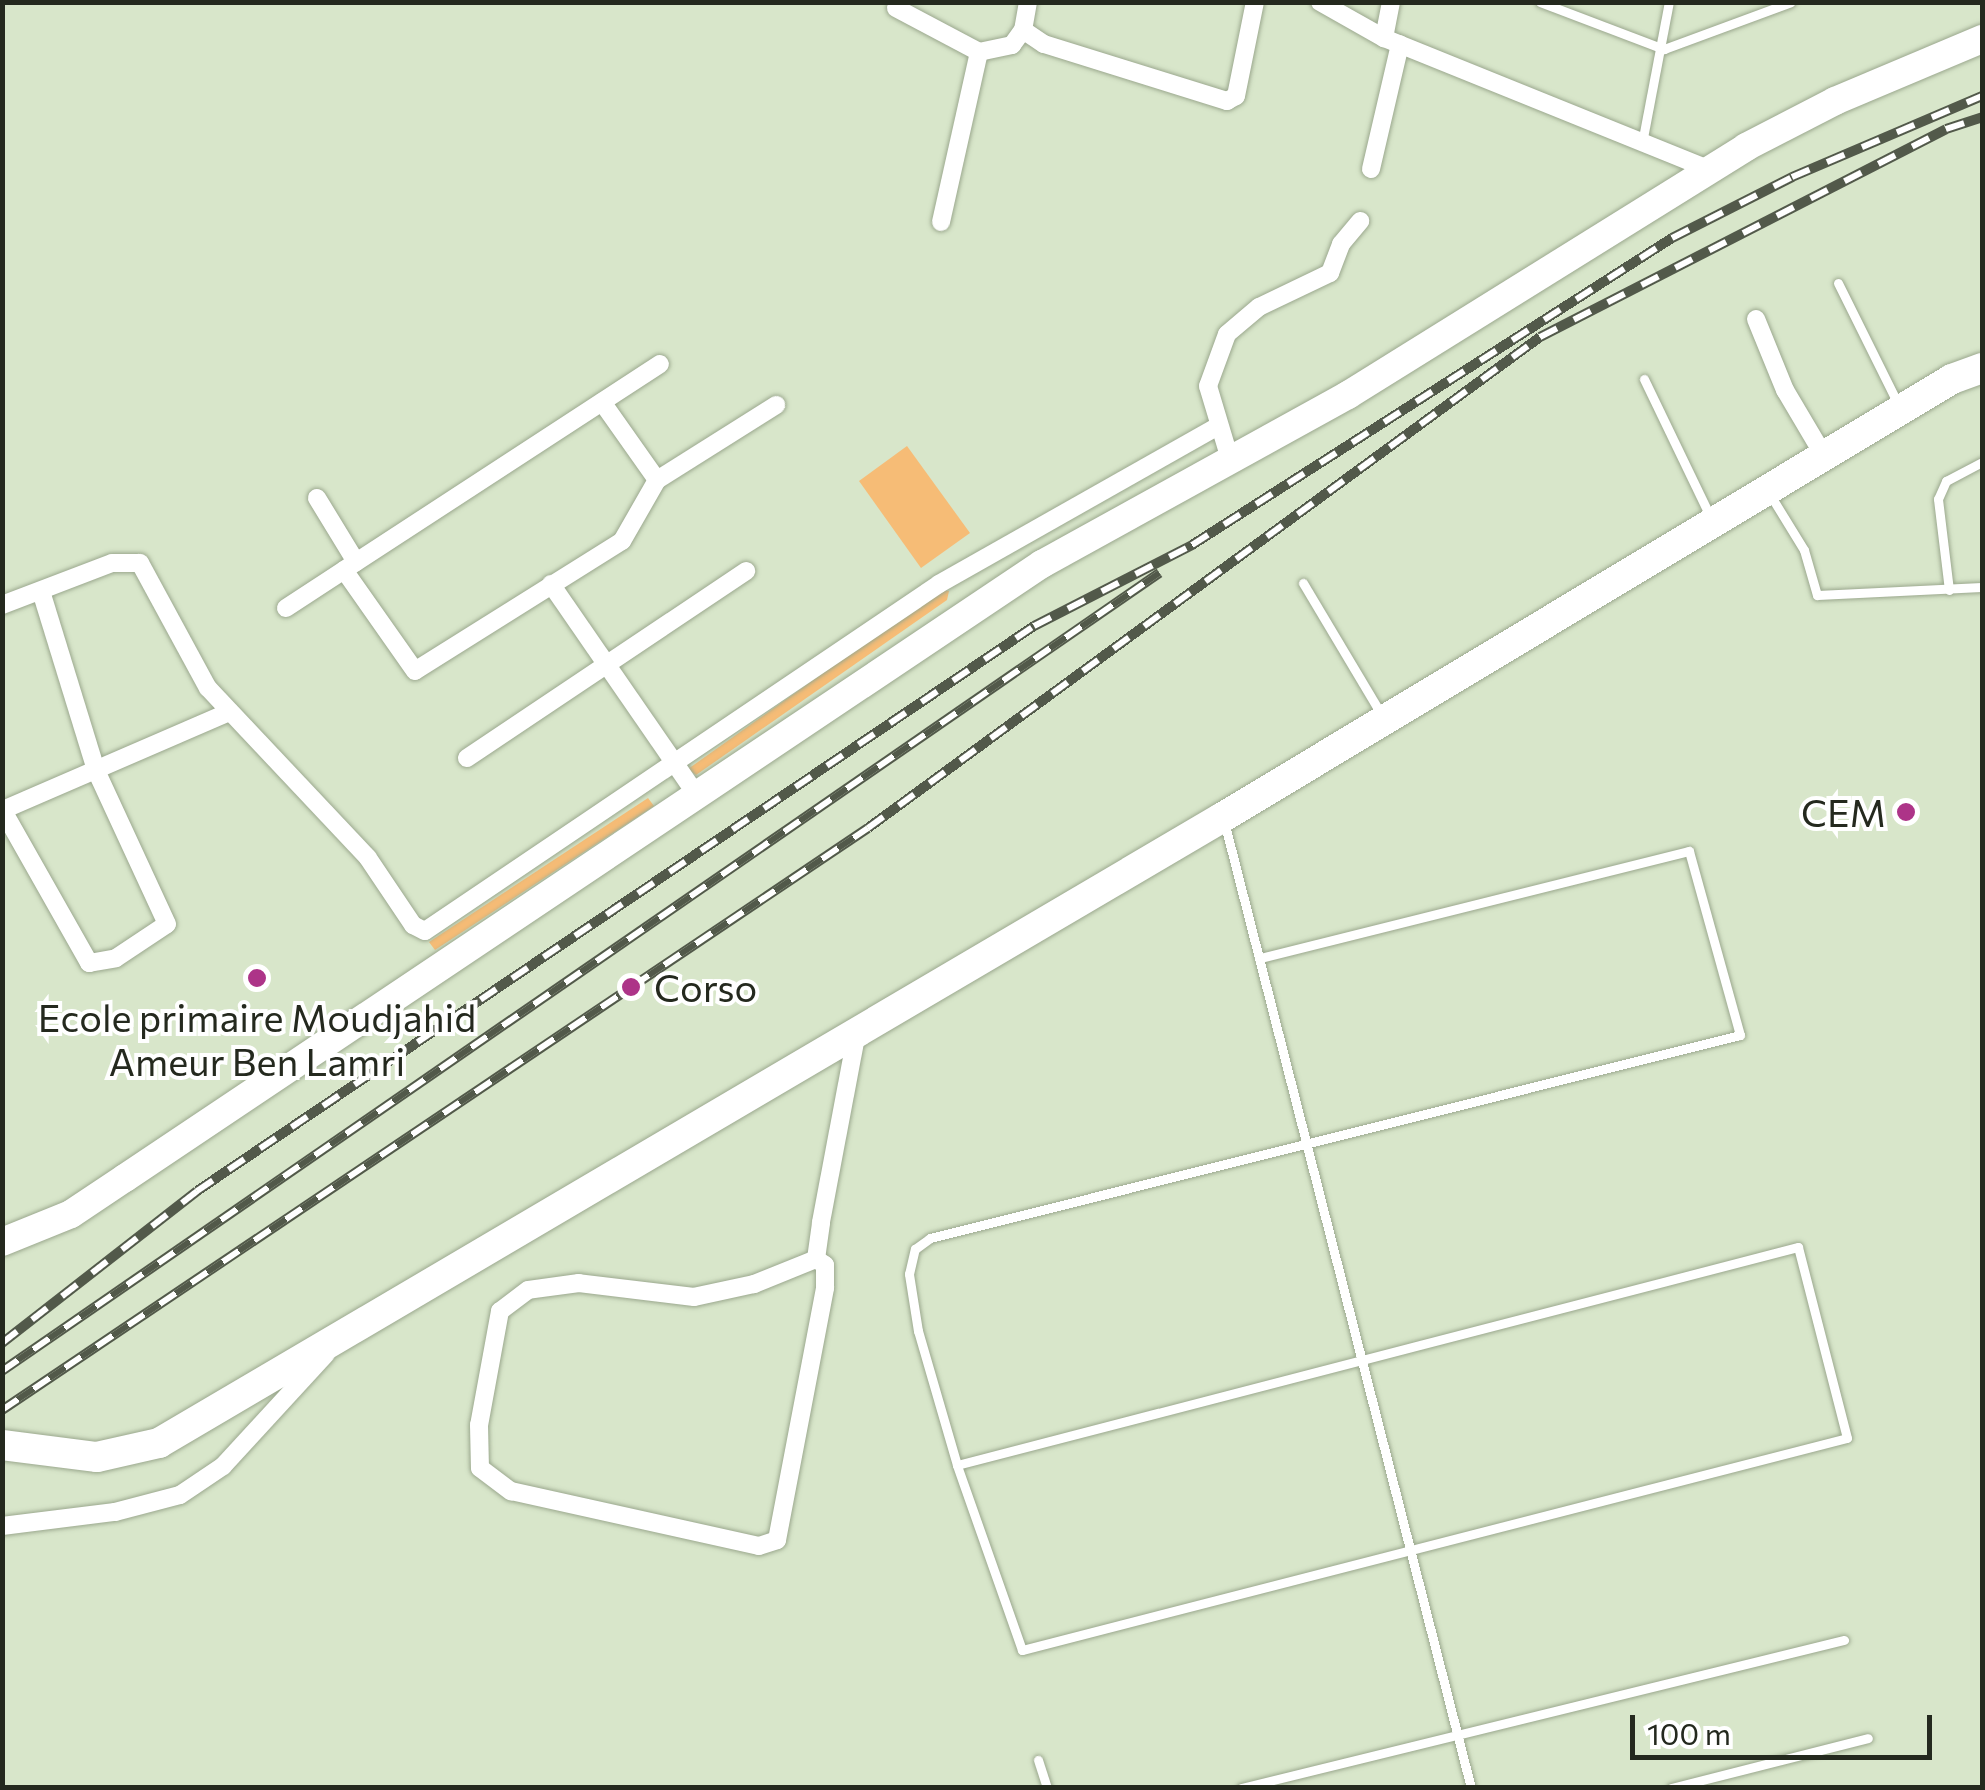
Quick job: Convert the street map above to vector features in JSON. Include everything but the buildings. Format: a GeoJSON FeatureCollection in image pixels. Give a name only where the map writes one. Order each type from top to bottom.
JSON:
{"type":"FeatureCollection","features":[{"type":"Feature","properties":{"kind":"main road"},"geometry":{"type":"LineString","coordinates":[[2,1445],[98,1457],[158,1442],[339,1340],[857,1029],[1223,817],[1901,410],[1982,368]]}},
{"type":"Feature","properties":{"kind":"street"},"geometry":{"type":"LineString","coordinates":[[896,8],[979,52],[1012,45],[1023,30],[1028,2]]}},
{"type":"Feature","properties":{"kind":"street"},"geometry":{"type":"LineString","coordinates":[[1023,30],[1044,44],[1227,101],[1236,96],[1255,2]]}},
{"type":"Feature","properties":{"kind":"street"},"geometry":{"type":"LineString","coordinates":[[1320,2],[1392,41],[1708,170]]}},
{"type":"Feature","properties":{"kind":"street"},"geometry":{"type":"LineString","coordinates":[[1372,169],[1392,41],[1391,2]]}},
{"type":"Feature","properties":{"kind":"street"},"geometry":{"type":"LineString","coordinates":[[2,1242],[71,1214],[696,796],[954,618],[1230,456],[1348,395],[1708,170],[1835,101],[1982,39]]}},
{"type":"Feature","properties":{"kind":"street"},"geometry":{"type":"LineString","coordinates":[[941,222],[979,52]]}},
{"type":"Feature","properties":{"kind":"street"},"geometry":{"type":"LineString","coordinates":[[1230,456],[1208,386],[1227,334],[1259,307],[1330,273],[1341,244],[1360,221]]}},
{"type":"Feature","properties":{"kind":"street"},"geometry":{"type":"LineString","coordinates":[[1756,318],[1785,390],[1824,456]]}},
{"type":"Feature","properties":{"kind":"street"},"geometry":{"type":"LineString","coordinates":[[286,608],[660,364]]}},
{"type":"Feature","properties":{"kind":"street"},"geometry":{"type":"LineString","coordinates":[[602,402],[656,480]]}},
{"type":"Feature","properties":{"kind":"street"},"geometry":{"type":"LineString","coordinates":[[316,498],[350,566],[414,670],[622,541],[656,480],[776,405]]}},
{"type":"Feature","properties":{"kind":"street"},"geometry":{"type":"LineString","coordinates":[[2,605],[42,595],[112,562],[140,563],[208,688],[368,858],[413,925],[425,931],[938,584],[1218,426]]}},
{"type":"Feature","properties":{"kind":"street"},"geometry":{"type":"LineString","coordinates":[[467,758],[746,571]]}},
{"type":"Feature","properties":{"kind":"street"},"geometry":{"type":"LineString","coordinates":[[551,584],[696,796]]}},
{"type":"Feature","properties":{"kind":"street"},"geometry":{"type":"LineString","coordinates":[[42,595],[96,770],[168,920],[116,958],[89,962],[79,952],[3,809],[96,770],[230,712]]}},
{"type":"Feature","properties":{"kind":"street"},"geometry":{"type":"LineString","coordinates":[[816,1259],[857,1029]]}},
{"type":"Feature","properties":{"kind":"street"},"geometry":{"type":"LineString","coordinates":[[816,1259],[825,1265],[825,1288],[777,1540],[759,1546],[511,1490],[480,1468],[478,1426],[500,1311],[528,1290],[579,1283],[694,1296],[754,1284],[816,1259]]}},
{"type":"Feature","properties":{"kind":"street"},"geometry":{"type":"LineString","coordinates":[[2,1526],[115,1512],[180,1495],[223,1466],[339,1340]]}},
{"type":"Feature","properties":{"kind":"lane"},"geometry":{"type":"LineString","coordinates":[[1540,2],[1664,49],[1791,2]]}},
{"type":"Feature","properties":{"kind":"lane"},"geometry":{"type":"LineString","coordinates":[[1642,143],[1664,49],[1670,2]]}},
{"type":"Feature","properties":{"kind":"lane"},"geometry":{"type":"LineString","coordinates":[[1838,283],[1901,410]]}},
{"type":"Feature","properties":{"kind":"lane"},"geometry":{"type":"LineString","coordinates":[[1644,378],[1714,523]]}},
{"type":"Feature","properties":{"kind":"lane"},"geometry":{"type":"LineString","coordinates":[[1948,590],[1938,499],[1946,481],[1982,462]]}},
{"type":"Feature","properties":{"kind":"lane"},"geometry":{"type":"LineString","coordinates":[[1767,491],[1804,550],[1817,595],[1982,587]]}},
{"type":"Feature","properties":{"kind":"lane"},"geometry":{"type":"LineString","coordinates":[[1303,583],[1385,720]]}},
{"type":"Feature","properties":{"kind":"lane"},"geometry":{"type":"LineString","coordinates":[[1223,817],[1471,1788]]}},
{"type":"Feature","properties":{"kind":"lane"},"geometry":{"type":"LineString","coordinates":[[957,1466],[1798,1247],[1847,1438],[1022,1650],[957,1466],[918,1332],[909,1274],[915,1249],[930,1238],[1740,1036],[1688,851],[1259,958]]}},
{"type":"Feature","properties":{"kind":"lane"},"geometry":{"type":"LineString","coordinates":[[1242,1788],[1459,1738],[1844,1640]]}},
{"type":"Feature","properties":{"kind":"lane"},"geometry":{"type":"LineString","coordinates":[[1671,1788],[1868,1738]]}},
{"type":"Feature","properties":{"kind":"lane"},"geometry":{"type":"LineString","coordinates":[[1038,1760],[1047,1788]]}},
{"type":"Feature","properties":{"kind":"shaded area"},"geometry":{"type":"Polygon","coordinates":[[[907,446],[970,533],[921,568],[859,481],[907,446]]]}},
{"type":"Feature","properties":{"kind":"shaded area"},"geometry":{"type":"Polygon","coordinates":[[[940,590],[949,591],[947,600],[696,775],[688,769],[940,590]]]}},
{"type":"Feature","properties":{"kind":"shaded area"},"geometry":{"type":"Polygon","coordinates":[[[648,798],[654,806],[435,950],[429,942],[648,798]]]}},
{"type":"Feature","properties":{"kind":"railway"},"geometry":{"type":"LineString","coordinates":[[2,1343],[197,1191],[1034,626],[1192,545],[1672,238],[1792,177],[1982,96]]}},
{"type":"Feature","properties":{"kind":"railway"},"geometry":{"type":"LineString","coordinates":[[2,1410],[868,828],[1540,337],[1946,129],[1982,117]]}},
{"type":"Feature","properties":{"kind":"railway"},"geometry":{"type":"LineString","coordinates":[[2,1371],[1159,573]]}},
{"type":"Feature","properties":{"kind":"place","name":"CEM"},"geometry":{"type":"Point","coordinates":[1906,812]}},
{"type":"Feature","properties":{"kind":"place","name":"Ecole primaire Moudjahid Ameur Ben Lamri"},"geometry":{"type":"Point","coordinates":[257,978]}},
{"type":"Feature","properties":{"kind":"place","name":"Corso"},"geometry":{"type":"Point","coordinates":[631,987]}}]}
